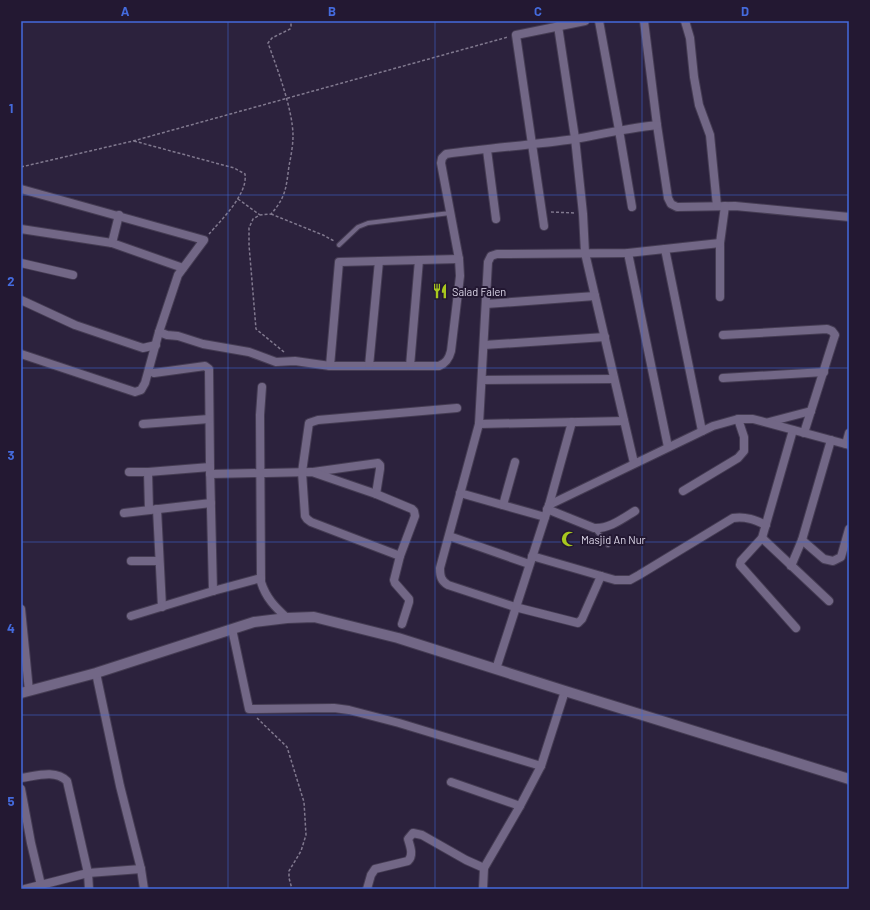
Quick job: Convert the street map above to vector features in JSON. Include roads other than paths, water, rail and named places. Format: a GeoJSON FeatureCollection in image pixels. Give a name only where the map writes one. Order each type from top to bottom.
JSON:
{"type":"FeatureCollection","features":[{"type":"Feature","properties":{"kind":"street"},"geometry":{"type":"LineString","coordinates":[[544,226],[516,35],[585,21]]}},
{"type":"Feature","properties":{"kind":"street"},"geometry":{"type":"LineString","coordinates":[[599,21],[632,207]]}},
{"type":"Feature","properties":{"kind":"street"},"geometry":{"type":"LineString","coordinates":[[644,21],[657,125],[668,198],[671,204],[677,207],[736,206],[849,216]]}},
{"type":"Feature","properties":{"kind":"street"},"geometry":{"type":"LineString","coordinates":[[685,21],[690,38],[694,77],[699,105],[710,135],[721,206],[720,297]]}},
{"type":"Feature","properties":{"kind":"street"},"geometry":{"type":"LineString","coordinates":[[558,26],[575,138],[583,214],[585,253],[634,463]]}},
{"type":"Feature","properties":{"kind":"street"},"geometry":{"type":"LineString","coordinates":[[159,332],[203,344],[249,352],[276,362],[294,361],[330,366],[439,366],[445,364],[449,359],[451,351],[460,276],[459,259],[441,163],[442,158],[446,154],[575,138],[657,125]]}},
{"type":"Feature","properties":{"kind":"street"},"geometry":{"type":"LineString","coordinates":[[486,150],[496,219]]}},
{"type":"Feature","properties":{"kind":"street"},"geometry":{"type":"LineString","coordinates":[[21,189],[119,215],[204,240],[178,275],[142,390],[135,392],[21,354]]}},
{"type":"Feature","properties":{"kind":"street"},"geometry":{"type":"LineString","coordinates":[[112,243],[119,215]]}},
{"type":"Feature","properties":{"kind":"street"},"geometry":{"type":"LineString","coordinates":[[21,229],[112,243],[183,268]]}},
{"type":"Feature","properties":{"kind":"street"},"geometry":{"type":"LineString","coordinates":[[601,576],[582,619],[579,622],[515,607],[448,585],[443,582],[440,576],[440,568],[479,424],[488,262],[491,256],[497,254],[628,253],[720,243]]}},
{"type":"Feature","properties":{"kind":"street"},"geometry":{"type":"LineString","coordinates":[[665,249],[702,431]]}},
{"type":"Feature","properties":{"kind":"street"},"geometry":{"type":"LineString","coordinates":[[628,253],[668,447]]}},
{"type":"Feature","properties":{"kind":"street"},"geometry":{"type":"LineString","coordinates":[[330,366],[339,262],[459,259]]}},
{"type":"Feature","properties":{"kind":"street"},"geometry":{"type":"LineString","coordinates":[[410,366],[419,260]]}},
{"type":"Feature","properties":{"kind":"street"},"geometry":{"type":"LineString","coordinates":[[369,366],[379,261]]}},
{"type":"Feature","properties":{"kind":"street"},"geometry":{"type":"LineString","coordinates":[[21,263],[72,275]]}},
{"type":"Feature","properties":{"kind":"street"},"geometry":{"type":"LineString","coordinates":[[486,304],[595,296]]}},
{"type":"Feature","properties":{"kind":"street"},"geometry":{"type":"LineString","coordinates":[[21,300],[75,325],[143,348],[156,345]]}},
{"type":"Feature","properties":{"kind":"street"},"geometry":{"type":"LineString","coordinates":[[723,335],[827,329],[832,331],[834,335],[833,341],[804,433]]}},
{"type":"Feature","properties":{"kind":"street"},"geometry":{"type":"LineString","coordinates":[[484,345],[604,337]]}},
{"type":"Feature","properties":{"kind":"street"},"geometry":{"type":"LineString","coordinates":[[154,373],[205,366],[208,367],[213,591]]}},
{"type":"Feature","properties":{"kind":"street"},"geometry":{"type":"LineString","coordinates":[[723,378],[824,372]]}},
{"type":"Feature","properties":{"kind":"street"},"geometry":{"type":"LineString","coordinates":[[482,380],[614,379]]}},
{"type":"Feature","properties":{"kind":"street"},"geometry":{"type":"LineString","coordinates":[[262,387],[260,415],[261,578],[264,592],[268,599],[287,618]]}},
{"type":"Feature","properties":{"kind":"street"},"geometry":{"type":"LineString","coordinates":[[400,556],[311,522],[307,519],[305,516],[302,472],[309,423],[313,421],[457,408]]}},
{"type":"Feature","properties":{"kind":"street"},"geometry":{"type":"LineString","coordinates":[[768,423],[811,411]]}},
{"type":"Feature","properties":{"kind":"street"},"geometry":{"type":"LineString","coordinates":[[142,424],[209,419]]}},
{"type":"Feature","properties":{"kind":"street"},"geometry":{"type":"LineString","coordinates":[[683,491],[738,458],[744,451],[744,437],[738,419]]}},
{"type":"Feature","properties":{"kind":"street"},"geometry":{"type":"LineString","coordinates":[[547,510],[634,463],[713,426],[738,419],[753,419],[847,444],[849,433]]}},
{"type":"Feature","properties":{"kind":"street"},"geometry":{"type":"LineString","coordinates":[[479,424],[624,421]]}},
{"type":"Feature","properties":{"kind":"street"},"geometry":{"type":"LineString","coordinates":[[496,669],[547,510],[572,422]]}},
{"type":"Feature","properties":{"kind":"street"},"geometry":{"type":"LineString","coordinates":[[793,430],[762,538],[741,561],[740,565],[796,628]]}},
{"type":"Feature","properties":{"kind":"street"},"geometry":{"type":"LineString","coordinates":[[791,566],[802,540],[831,440]]}},
{"type":"Feature","properties":{"kind":"street"},"geometry":{"type":"LineString","coordinates":[[503,505],[516,462]]}},
{"type":"Feature","properties":{"kind":"street"},"geometry":{"type":"LineString","coordinates":[[129,472],[312,472],[378,463],[380,465],[380,469],[376,494]]}},
{"type":"Feature","properties":{"kind":"street"},"geometry":{"type":"LineString","coordinates":[[148,472],[159,561],[162,607]]}},
{"type":"Feature","properties":{"kind":"street"},"geometry":{"type":"LineString","coordinates":[[312,472],[376,494],[406,506],[414,512],[415,516],[400,556],[394,580],[397,586],[407,595],[409,602],[402,624]]}},
{"type":"Feature","properties":{"kind":"street"},"geometry":{"type":"LineString","coordinates":[[460,493],[503,505],[547,510],[594,528],[610,526],[635,511]]}},
{"type":"Feature","properties":{"kind":"street"},"geometry":{"type":"LineString","coordinates":[[124,513],[210,503]]}},
{"type":"Feature","properties":{"kind":"street"},"geometry":{"type":"LineString","coordinates":[[449,536],[530,560],[615,580],[630,580],[639,576],[733,518],[741,517],[751,519],[766,525]]}},
{"type":"Feature","properties":{"kind":"street"},"geometry":{"type":"LineString","coordinates":[[802,540],[824,559],[833,562],[841,557],[849,529]]}},
{"type":"Feature","properties":{"kind":"street"},"geometry":{"type":"LineString","coordinates":[[762,538],[829,601]]}},
{"type":"Feature","properties":{"kind":"street"},"geometry":{"type":"LineString","coordinates":[[131,561],[159,561]]}},
{"type":"Feature","properties":{"kind":"street"},"geometry":{"type":"LineString","coordinates":[[131,616],[261,578]]}},
{"type":"Feature","properties":{"kind":"street"},"geometry":{"type":"LineString","coordinates":[[21,609],[25,692],[96,673],[254,622],[302,617],[325,619],[398,638],[849,779]]}},
{"type":"Feature","properties":{"kind":"street"},"geometry":{"type":"LineString","coordinates":[[232,629],[249,709],[334,708],[349,710],[399,723],[541,766]]}},
{"type":"Feature","properties":{"kind":"street"},"geometry":{"type":"LineString","coordinates":[[96,673],[120,786],[141,869],[144,889]]}},
{"type":"Feature","properties":{"kind":"street"},"geometry":{"type":"LineString","coordinates":[[483,889],[484,868],[541,766],[565,691]]}},
{"type":"Feature","properties":{"kind":"street"},"geometry":{"type":"LineString","coordinates":[[21,778],[57,774],[67,781],[88,873],[90,889]]}},
{"type":"Feature","properties":{"kind":"street"},"geometry":{"type":"LineString","coordinates":[[451,782],[520,806]]}},
{"type":"Feature","properties":{"kind":"street"},"geometry":{"type":"LineString","coordinates":[[21,789],[31,843],[41,884]]}},
{"type":"Feature","properties":{"kind":"street"},"geometry":{"type":"LineString","coordinates":[[368,889],[371,875],[375,869],[408,861],[410,859],[412,855],[408,839],[413,833],[422,835],[466,860],[484,868]]}},
{"type":"Feature","properties":{"kind":"street"},"geometry":{"type":"LineString","coordinates":[[25,889],[88,873],[141,869]]}},
{"type":"Feature","properties":{"kind":"lane"},"geometry":{"type":"LineString","coordinates":[[339,245],[358,227],[368,223],[450,213]]}},
{"type":"Feature","properties":{"kind":"lane"},"geometry":{"type":"LineString","coordinates":[[594,528],[608,545]]}},
{"type":"Feature","properties":{"kind":"place","name":"Salad Falen"},"geometry":{"type":"Point","coordinates":[440,291]}},
{"type":"Feature","properties":{"kind":"place","name":"Masjid An Nur"},"geometry":{"type":"Point","coordinates":[569,539]}}]}
